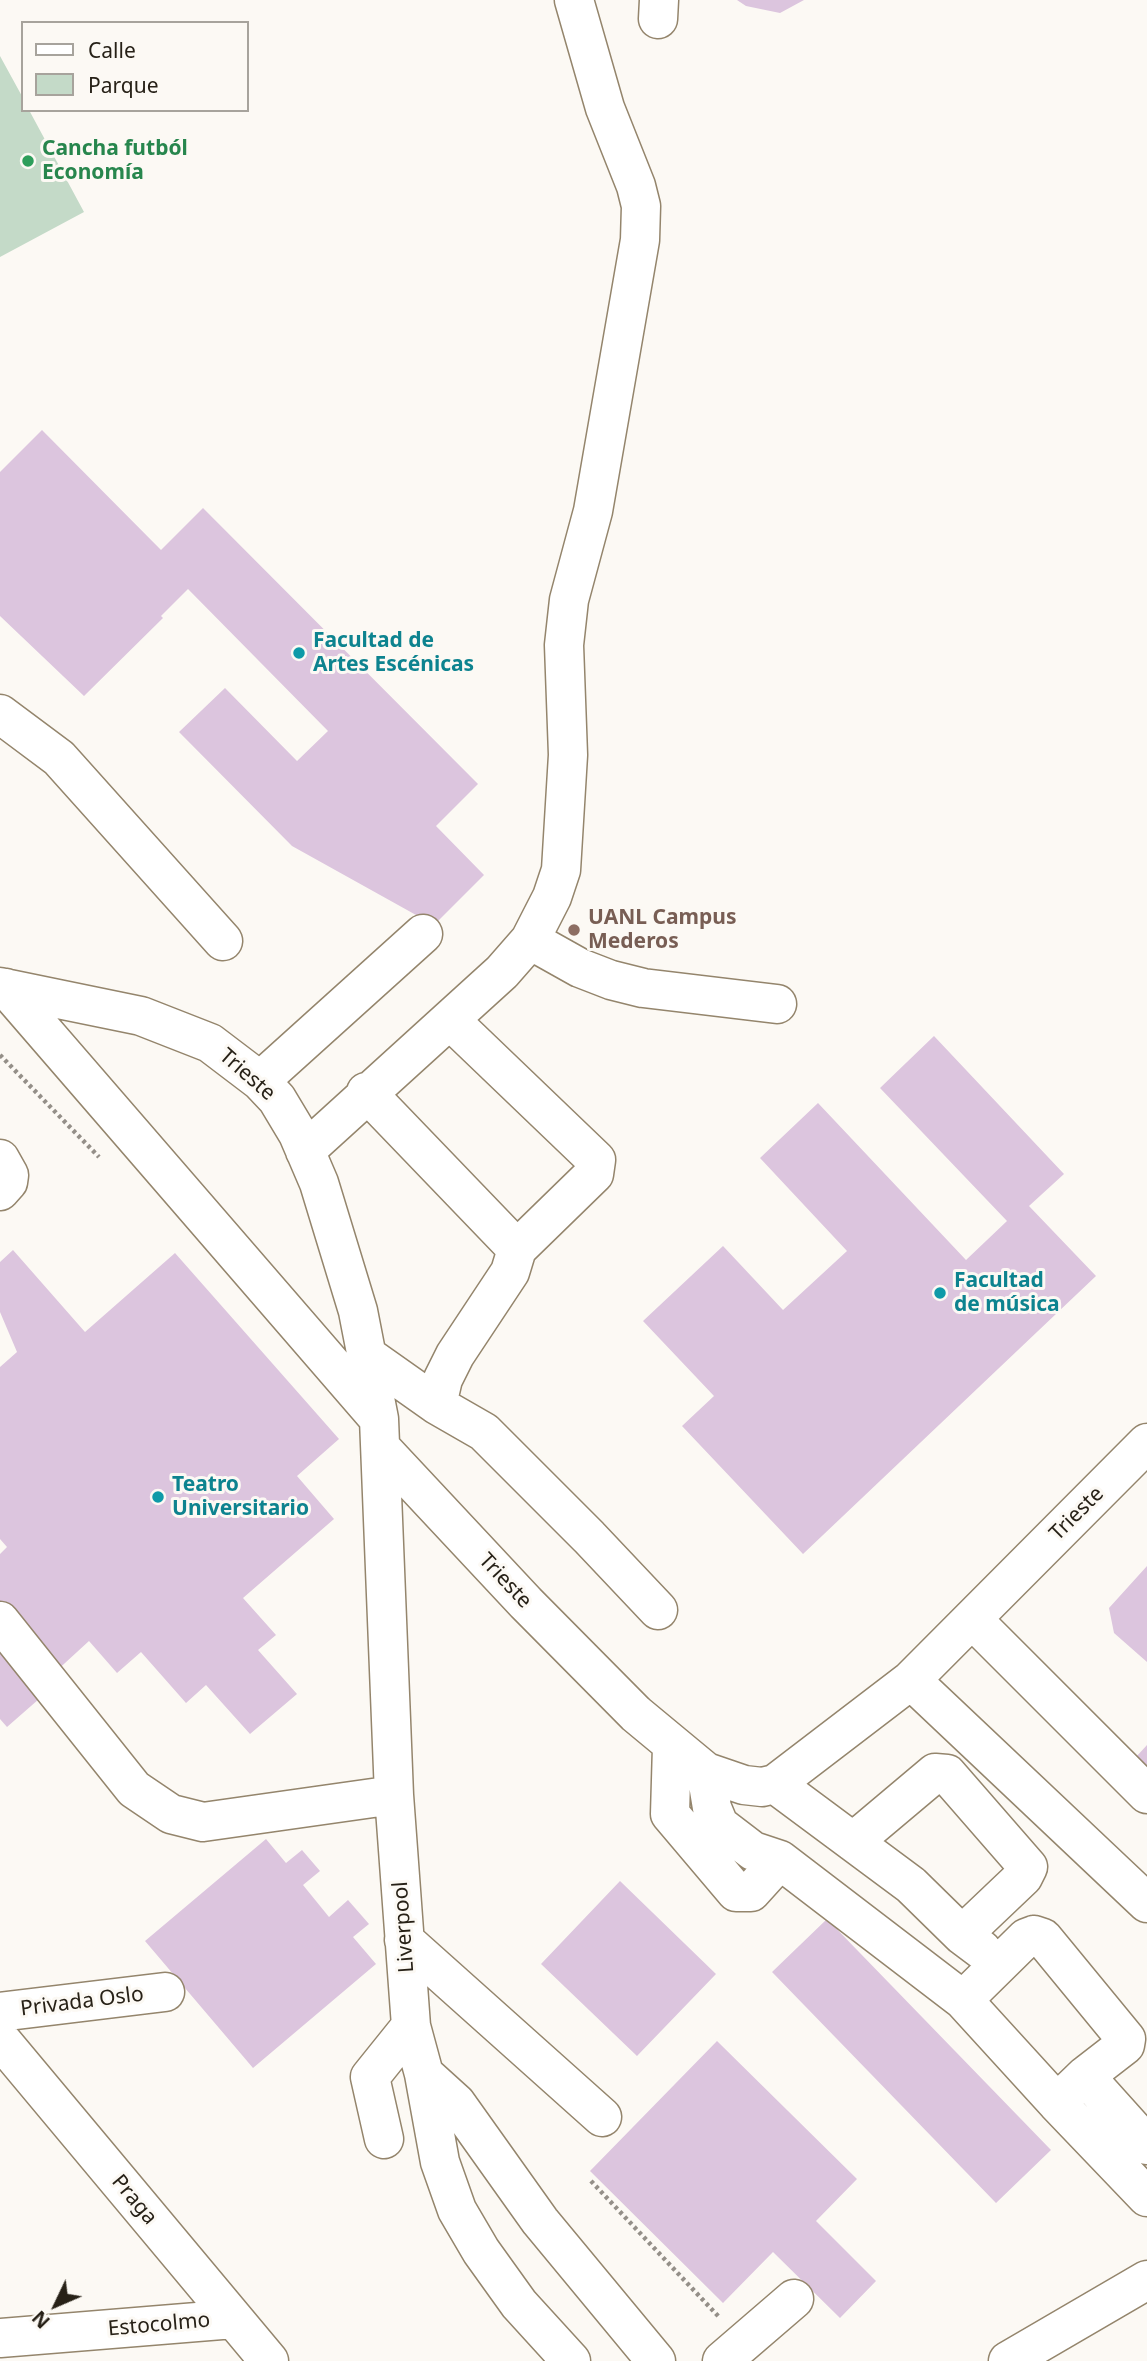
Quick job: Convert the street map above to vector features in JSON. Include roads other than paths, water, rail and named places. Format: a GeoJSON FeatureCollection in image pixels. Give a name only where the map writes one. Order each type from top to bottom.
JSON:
{"type":"FeatureCollection","features":[{"type":"Feature","properties":{"kind":"street"},"geometry":{"type":"LineString","coordinates":[[305,1151],[366,1092],[450,1020],[530,940],[552,897],[561,870],[568,755],[564,645],[569,600],[593,511],[640,240],[641,206],[636,186],[605,108],[574,0]]}},
{"type":"Feature","properties":{"kind":"street"},"geometry":{"type":"LineString","coordinates":[[0,714],[59,758],[223,941]]}},
{"type":"Feature","properties":{"kind":"street"},"geometry":{"type":"LineString","coordinates":[[260,1081],[422,934]]}},
{"type":"Feature","properties":{"kind":"street"},"geometry":{"type":"LineString","coordinates":[[530,940],[580,968],[611,980],[643,988],[777,1004]]}},
{"type":"Feature","properties":{"kind":"street"},"geometry":{"type":"LineString","coordinates":[[3,987],[380,1434]]}},
{"type":"Feature","properties":{"kind":"street","name":"Trieste"},"geometry":{"type":"LineString","coordinates":[[3,987],[141,1016],[177,1028],[210,1043],[260,1081],[289,1118],[319,1183],[345,1260],[369,1357],[380,1434],[526,1603],[636,1714],[706,1772],[744,1786],[775,1784],[911,1680],[1147,1443]]}},
{"type":"Feature","properties":{"kind":"street"},"geometry":{"type":"LineString","coordinates":[[437,1405],[443,1379],[455,1355],[510,1272],[517,1249],[594,1174],[596,1160],[450,1020]]}},
{"type":"Feature","properties":{"kind":"street"},"geometry":{"type":"LineString","coordinates":[[366,1092],[517,1249]]}},
{"type":"Feature","properties":{"kind":"street"},"geometry":{"type":"LineString","coordinates":[[0,1159],[9,1175],[8,1182],[0,1191]]}},
{"type":"Feature","properties":{"kind":"street"},"geometry":{"type":"LineString","coordinates":[[369,1357],[437,1405],[484,1432],[658,1610]]}},
{"type":"Feature","properties":{"kind":"street","name":"Liverpool"},"geometry":{"type":"LineString","coordinates":[[380,1434],[394,1795],[411,2026],[424,2074],[440,2162],[457,2210],[481,2251],[519,2304],[570,2361]]}},
{"type":"Feature","properties":{"kind":"street"},"geometry":{"type":"LineString","coordinates":[[973,1620],[1147,1794]]}},
{"type":"Feature","properties":{"kind":"street"},"geometry":{"type":"LineString","coordinates":[[0,1621],[134,1789],[172,1814],[203,1822],[394,1795]]}},
{"type":"Feature","properties":{"kind":"street"},"geometry":{"type":"LineString","coordinates":[[911,1680],[1147,1903]]}},
{"type":"Feature","properties":{"kind":"street"},"geometry":{"type":"LineString","coordinates":[[672,1746],[670,1814],[736,1892],[751,1892],[780,1860]]}},
{"type":"Feature","properties":{"kind":"street"},"geometry":{"type":"LineString","coordinates":[[706,1772],[712,1808],[719,1825],[754,1851],[780,1860],[963,2000],[1057,2104],[1147,2197]]}},
{"type":"Feature","properties":{"kind":"street"},"geometry":{"type":"LineString","coordinates":[[853,1842],[935,1773],[947,1774],[1028,1867],[1023,1877],[962,1935]]}},
{"type":"Feature","properties":{"kind":"street"},"geometry":{"type":"LineString","coordinates":[[775,1784],[911,1885],[962,1935],[1000,1964]]}},
{"type":"Feature","properties":{"kind":"street"},"geometry":{"type":"LineString","coordinates":[[963,2000],[1026,1938],[1034,1935],[1043,1938],[1123,2033],[1125,2045],[1084,2076],[1057,2104]]}},
{"type":"Feature","properties":{"kind":"street"},"geometry":{"type":"LineString","coordinates":[[404,1940],[602,2117]]}},
{"type":"Feature","properties":{"kind":"street","name":"Privada Oslo"},"geometry":{"type":"LineString","coordinates":[[0,2012],[165,1992]]}},
{"type":"Feature","properties":{"kind":"street"},"geometry":{"type":"LineString","coordinates":[[384,2139],[370,2077],[411,2026]]}},
{"type":"Feature","properties":{"kind":"street","name":"Praga"},"geometry":{"type":"LineString","coordinates":[[0,2039],[269,2361]]}},
{"type":"Feature","properties":{"kind":"street"},"geometry":{"type":"LineString","coordinates":[[424,2074],[456,2103],[540,2221],[656,2361]]}},
{"type":"Feature","properties":{"kind":"street"},"geometry":{"type":"LineString","coordinates":[[1084,2076],[1147,2145]]}},
{"type":"Feature","properties":{"kind":"street"},"geometry":{"type":"LineString","coordinates":[[1008,2361],[1147,2280]]}},
{"type":"Feature","properties":{"kind":"street"},"geometry":{"type":"LineString","coordinates":[[733,2352],[794,2299]]}},
{"type":"Feature","properties":{"kind":"street","name":"Estocolmo"},"geometry":{"type":"LineString","coordinates":[[0,2338],[234,2319]]}},
{"type":"Feature","properties":{"kind":"place","name":"Cancha futból Economía"},"geometry":{"type":"Point","coordinates":[28,161]}},
{"type":"Feature","properties":{"kind":"place","name":"Facultad de Artes Escénicas"},"geometry":{"type":"Point","coordinates":[299,653]}},
{"type":"Feature","properties":{"kind":"place","name":"UANL Campus Mederos"},"geometry":{"type":"Point","coordinates":[574,930]}},
{"type":"Feature","properties":{"kind":"place","name":"Facultad de música"},"geometry":{"type":"Point","coordinates":[940,1293]}},
{"type":"Feature","properties":{"kind":"place","name":"Teatro Universitario"},"geometry":{"type":"Point","coordinates":[158,1497]}}]}
